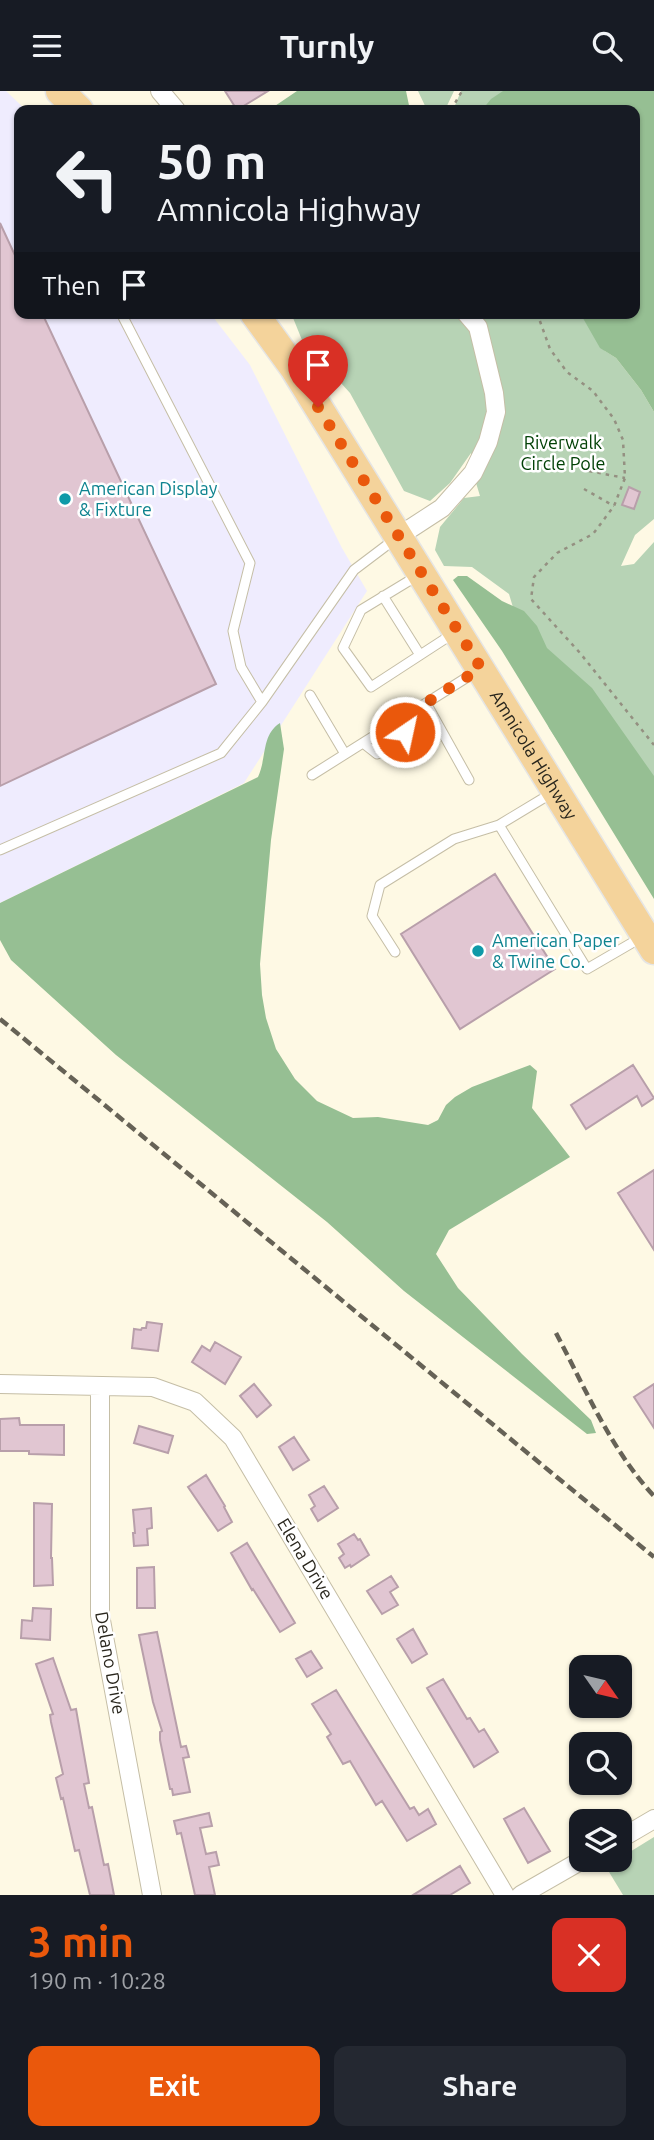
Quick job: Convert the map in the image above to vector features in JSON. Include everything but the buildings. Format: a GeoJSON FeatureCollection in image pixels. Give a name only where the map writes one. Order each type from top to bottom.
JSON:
{"type":"FeatureCollection","features":[{"type":"Feature","properties":{"kind":"main road"},"geometry":{"type":"LineString","coordinates":[[60,91],[74,105]]}},
{"type":"Feature","properties":{"kind":"main road","name":"Amnicola Highway"},"geometry":{"type":"LineString","coordinates":[[258,319],[294,368],[649,943]]}},
{"type":"Feature","properties":{"kind":"street"},"geometry":{"type":"LineString","coordinates":[[160,91],[172,105]]}},
{"type":"Feature","properties":{"kind":"street"},"geometry":{"type":"LineString","coordinates":[[399,536],[442,508],[473,473],[488,442],[496,412],[494,393],[478,327],[471,319]]}},
{"type":"Feature","properties":{"kind":"street","name":"Elena Drive"},"geometry":{"type":"LineString","coordinates":[[0,1384],[153,1387],[195,1402],[233,1438],[506,1895]]}},
{"type":"Feature","properties":{"kind":"street","name":"Delano Drive"},"geometry":{"type":"LineString","coordinates":[[100,1386],[100,1615],[152,1895]]}},
{"type":"Feature","properties":{"kind":"street"},"geometry":{"type":"LineString","coordinates":[[632,1832],[654,1819]]}},
{"type":"Feature","properties":{"kind":"street"},"geometry":{"type":"LineString","coordinates":[[521,1895],[569,1867]]}},
{"type":"Feature","properties":{"kind":"lane"},"geometry":{"type":"LineString","coordinates":[[124,319],[250,563],[233,631],[241,667],[262,702]]}},
{"type":"Feature","properties":{"kind":"lane"},"geometry":{"type":"LineString","coordinates":[[0,850],[221,753],[262,702],[354,570],[399,536]]}},
{"type":"Feature","properties":{"kind":"lane"},"geometry":{"type":"LineString","coordinates":[[422,573],[361,610],[343,648],[370,687],[457,631]]}},
{"type":"Feature","properties":{"kind":"lane"},"geometry":{"type":"LineString","coordinates":[[383,596],[420,655]]}},
{"type":"Feature","properties":{"kind":"lane"},"geometry":{"type":"LineString","coordinates":[[312,775],[481,668]]}},
{"type":"Feature","properties":{"kind":"lane"},"geometry":{"type":"LineString","coordinates":[[310,695],[345,754]]}},
{"type":"Feature","properties":{"kind":"lane"},"geometry":{"type":"LineString","coordinates":[[426,703],[469,779]]}},
{"type":"Feature","properties":{"kind":"lane"},"geometry":{"type":"LineString","coordinates":[[401,741],[407,715]]}},
{"type":"Feature","properties":{"kind":"lane"},"geometry":{"type":"LineString","coordinates":[[363,743],[377,754],[387,751]]}},
{"type":"Feature","properties":{"kind":"lane"},"geometry":{"type":"LineString","coordinates":[[395,952],[372,916],[380,885],[454,839],[499,825],[556,790]]}},
{"type":"Feature","properties":{"kind":"lane"},"geometry":{"type":"LineString","coordinates":[[499,825],[587,969],[649,943]]}},
{"type":"Feature","properties":{"kind":"path"},"geometry":{"type":"LineString","coordinates":[[539,319],[550,349],[567,372],[593,391],[614,419],[623,440],[625,478],[614,506],[593,534],[557,553],[534,577],[531,599],[580,653],[654,745]]}},
{"type":"Feature","properties":{"kind":"path"},"geometry":{"type":"LineString","coordinates":[[589,471],[625,478]]}},
{"type":"Feature","properties":{"kind":"path"},"geometry":{"type":"LineString","coordinates":[[584,489],[614,506]]}},
{"type":"Feature","properties":{"kind":"shaded area"},"geometry":{"type":"Polygon","coordinates":[[[0,91],[6,91],[21,105],[14,105],[14,319],[215,319],[250,365],[342,548],[367,591],[244,783],[0,903],[0,91]]]}},
{"type":"Feature","properties":{"kind":"green space"},"geometry":{"type":"Polygon","coordinates":[[[297,91],[406,91],[409,105],[276,105],[297,91]]]}},
{"type":"Feature","properties":{"kind":"green space"},"geometry":{"type":"Polygon","coordinates":[[[418,91],[454,91],[447,105],[425,105],[418,91]]]}},
{"type":"Feature","properties":{"kind":"green space"},"geometry":{"type":"Polygon","coordinates":[[[461,91],[530,91],[525,105],[455,105],[461,91]]]}},
{"type":"Feature","properties":{"kind":"green space"},"geometry":{"type":"Polygon","coordinates":[[[503,91],[654,91],[654,412],[616,358],[600,348],[583,319],[640,319],[640,105],[486,105],[503,91]]]}},
{"type":"Feature","properties":{"kind":"green space","name":"Riverwalk Circle Pole"},"geometry":{"type":"Polygon","coordinates":[[[293,319],[584,319],[605,351],[616,358],[641,390],[654,412],[654,519],[635,535],[621,566],[634,564],[654,542],[654,887],[549,728],[509,594],[472,567],[444,566],[435,550],[440,527],[464,498],[480,496],[473,473],[471,453],[450,483],[430,501],[404,491],[350,393],[302,340],[293,319]]]}},
{"type":"Feature","properties":{"kind":"green space"},"geometry":{"type":"Polygon","coordinates":[[[458,576],[467,576],[502,601],[524,611],[537,626],[547,648],[592,688],[654,776],[654,899],[502,651],[453,580],[458,576]]]}},
{"type":"Feature","properties":{"kind":"green space"},"geometry":{"type":"Polygon","coordinates":[[[280,723],[284,749],[271,840],[260,964],[266,1018],[276,1049],[295,1079],[317,1101],[353,1118],[378,1117],[428,1125],[438,1120],[446,1105],[455,1097],[472,1087],[530,1065],[537,1071],[532,1108],[570,1157],[449,1230],[436,1254],[458,1288],[591,1420],[596,1433],[587,1434],[404,1291],[327,1222],[116,1055],[11,960],[0,940],[0,903],[258,777],[267,740],[280,723]]]}},
{"type":"Feature","properties":{"kind":"green space"},"geometry":{"type":"Polygon","coordinates":[[[654,1837],[654,1895],[623,1895],[609,1872],[632,1872],[632,1851],[654,1837]]]}},
{"type":"Feature","properties":{"kind":"railway"},"geometry":{"type":"LineString","coordinates":[[0,1019],[654,1557]]}},
{"type":"Feature","properties":{"kind":"railway"},"geometry":{"type":"LineString","coordinates":[[556,1333],[612,1439],[654,1496]]}},
{"type":"Feature","properties":{"kind":"place","name":"American Display & Fixture"},"geometry":{"type":"Point","coordinates":[65,499]}},
{"type":"Feature","properties":{"kind":"place","name":"American Paper & Twine Co."},"geometry":{"type":"Point","coordinates":[478,951]}},
{"type":"Feature","properties":{"kind":"route"},"geometry":{"type":"LineString","coordinates":[[318,407],[481,668],[407,715],[405,732]]}}]}
